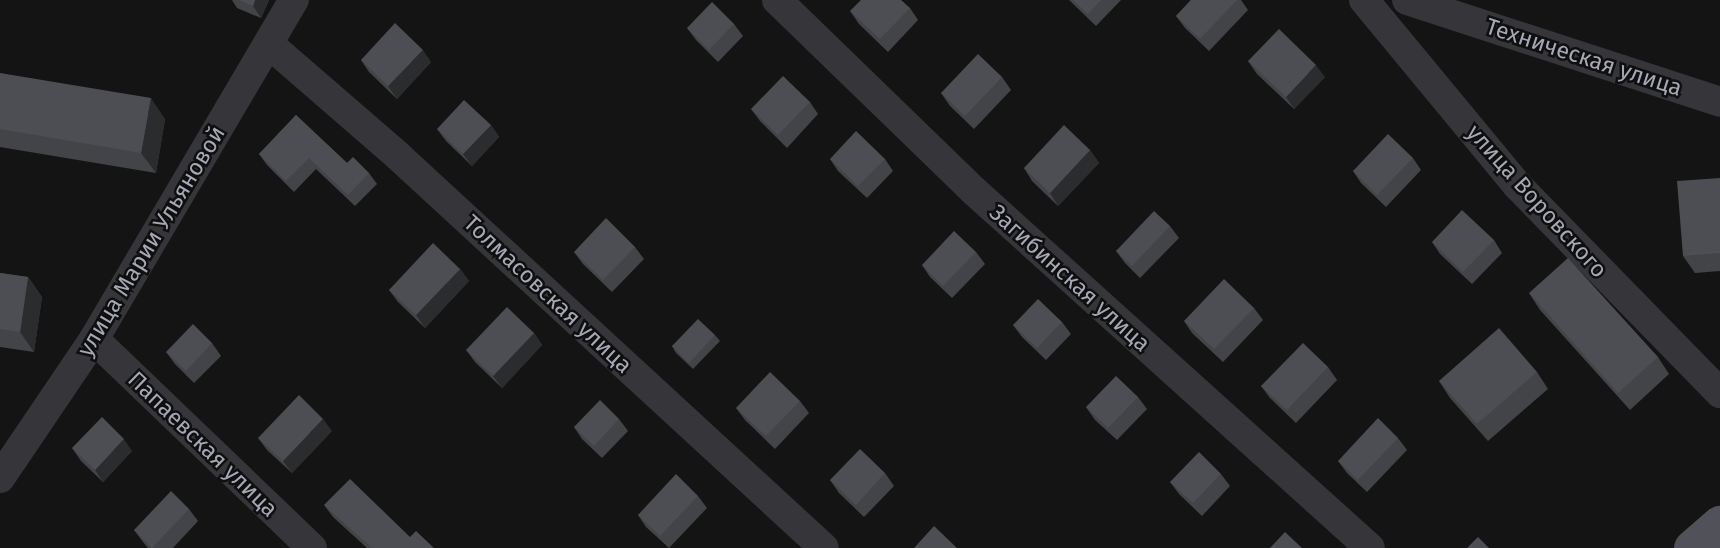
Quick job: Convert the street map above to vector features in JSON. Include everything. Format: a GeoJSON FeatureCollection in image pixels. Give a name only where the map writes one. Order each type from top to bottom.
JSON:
{"type":"FeatureCollection","features":[{"type":"Feature","properties":{"kind":"main road"},"geometry":{"type":"LineString","coordinates":[[1692,548],[1720,524]]}},
{"type":"Feature","properties":{"kind":"street","name":"улица Марии Ульяновой"},"geometry":{"type":"LineString","coordinates":[[0,478],[94,340],[294,0]]}},
{"type":"Feature","properties":{"kind":"street","name":"Загибинская улица"},"geometry":{"type":"LineString","coordinates":[[777,0],[974,191],[1370,548]]}},
{"type":"Feature","properties":{"kind":"street","name":"улица Воровского"},"geometry":{"type":"LineString","coordinates":[[1364,0],[1517,185],[1720,393]]}},
{"type":"Feature","properties":{"kind":"street","name":"Техническая улица"},"geometry":{"type":"LineString","coordinates":[[1407,0],[1720,102]]}},
{"type":"Feature","properties":{"kind":"street","name":"Толмасовская улица"},"geometry":{"type":"LineString","coordinates":[[268,44],[397,155],[824,548]]}},
{"type":"Feature","properties":{"kind":"street","name":"Папаевская улица"},"geometry":{"type":"LineString","coordinates":[[94,340],[312,548]]}},
{"type":"Feature","properties":{"kind":"building"},"geometry":{"type":"Polygon","coordinates":[[[239,0],[255,0],[253,6],[239,0]]]}},
{"type":"Feature","properties":{"kind":"building"},"geometry":{"type":"Polygon","coordinates":[[[861,0],[901,0],[910,8],[880,39],[850,11],[861,0]]]}},
{"type":"Feature","properties":{"kind":"building"},"geometry":{"type":"Polygon","coordinates":[[[1073,0],[1101,0],[1088,14],[1073,0]]]}},
{"type":"Feature","properties":{"kind":"building"},"geometry":{"type":"Polygon","coordinates":[[[1191,0],[1237,0],[1200,39],[1176,16],[1191,0]]]}},
{"type":"Feature","properties":{"kind":"building"},"geometry":{"type":"Polygon","coordinates":[[[712,2],[734,24],[709,50],[687,28],[712,2]]]}},
{"type":"Feature","properties":{"kind":"building"},"geometry":{"type":"Polygon","coordinates":[[[395,23],[423,50],[388,86],[361,60],[395,23]]]}},
{"type":"Feature","properties":{"kind":"building"},"geometry":{"type":"Polygon","coordinates":[[[1279,29],[1316,65],[1286,97],[1248,61],[1279,29]]]}},
{"type":"Feature","properties":{"kind":"building"},"geometry":{"type":"Polygon","coordinates":[[[978,54],[1002,77],[965,116],[941,93],[978,54]]]}},
{"type":"Feature","properties":{"kind":"building"},"geometry":{"type":"Polygon","coordinates":[[[0,73],[151,98],[141,153],[0,129],[0,73]]]}},
{"type":"Feature","properties":{"kind":"building"},"geometry":{"type":"Polygon","coordinates":[[[783,76],[810,102],[778,135],[751,109],[783,76]]]}},
{"type":"Feature","properties":{"kind":"building"},"geometry":{"type":"Polygon","coordinates":[[[464,100],[491,125],[463,154],[437,129],[464,100]]]}},
{"type":"Feature","properties":{"kind":"building"},"geometry":{"type":"Polygon","coordinates":[[[296,115],[347,163],[353,157],[369,173],[348,195],[309,158],[286,181],[259,154],[296,115]]]}},
{"type":"Feature","properties":{"kind":"building"},"geometry":{"type":"Polygon","coordinates":[[[1064,125],[1090,150],[1050,193],[1024,168],[1064,125]]]}},
{"type":"Feature","properties":{"kind":"building"},"geometry":{"type":"Polygon","coordinates":[[[856,131],[885,159],[858,186],[830,159],[856,131]]]}},
{"type":"Feature","properties":{"kind":"building"},"geometry":{"type":"Polygon","coordinates":[[[1388,134],[1413,158],[1377,195],[1353,171],[1388,134]]]}},
{"type":"Feature","properties":{"kind":"building"},"geometry":{"type":"Polygon","coordinates":[[[1720,178],[1720,253],[1683,256],[1677,181],[1720,178]]]}},
{"type":"Feature","properties":{"kind":"building"},"geometry":{"type":"Polygon","coordinates":[[[1462,210],[1494,240],[1463,272],[1432,242],[1462,210]]]}},
{"type":"Feature","properties":{"kind":"building"},"geometry":{"type":"Polygon","coordinates":[[[1154,211],[1170,226],[1132,266],[1116,251],[1154,211]]]}},
{"type":"Feature","properties":{"kind":"building"},"geometry":{"type":"Polygon","coordinates":[[[606,218],[635,247],[603,280],[574,252],[606,218]]]}},
{"type":"Feature","properties":{"kind":"building"},"geometry":{"type":"Polygon","coordinates":[[[954,231],[976,252],[943,286],[922,265],[954,231]]]}},
{"type":"Feature","properties":{"kind":"building"},"geometry":{"type":"Polygon","coordinates":[[[433,243],[460,269],[416,315],[389,290],[433,243]]]}},
{"type":"Feature","properties":{"kind":"building"},"geometry":{"type":"Polygon","coordinates":[[[1568,258],[1658,357],[1618,393],[1529,293],[1568,258]]]}},
{"type":"Feature","properties":{"kind":"building"},"geometry":{"type":"Polygon","coordinates":[[[0,273],[28,277],[20,332],[0,329],[0,273]]]}},
{"type":"Feature","properties":{"kind":"building"},"geometry":{"type":"Polygon","coordinates":[[[1224,279],[1254,308],[1214,349],[1184,321],[1224,279]]]}},
{"type":"Feature","properties":{"kind":"building"},"geometry":{"type":"Polygon","coordinates":[[[1038,299],[1062,322],[1037,348],[1013,325],[1038,299]]]}},
{"type":"Feature","properties":{"kind":"building"},"geometry":{"type":"Polygon","coordinates":[[[507,307],[534,333],[493,376],[466,350],[507,307]]]}},
{"type":"Feature","properties":{"kind":"building"},"geometry":{"type":"Polygon","coordinates":[[[698,319],[715,335],[689,363],[672,346],[698,319]]]}},
{"type":"Feature","properties":{"kind":"building"},"geometry":{"type":"Polygon","coordinates":[[[193,324],[212,343],[186,371],[166,352],[193,324]]]}},
{"type":"Feature","properties":{"kind":"building"},"geometry":{"type":"Polygon","coordinates":[[[1499,328],[1537,372],[1477,424],[1439,381],[1499,328]]]}},
{"type":"Feature","properties":{"kind":"building"},"geometry":{"type":"Polygon","coordinates":[[[1303,343],[1328,367],[1287,410],[1261,386],[1303,343]]]}},
{"type":"Feature","properties":{"kind":"building"},"geometry":{"type":"Polygon","coordinates":[[[770,372],[800,401],[766,436],[736,408],[770,372]]]}},
{"type":"Feature","properties":{"kind":"building"},"geometry":{"type":"Polygon","coordinates":[[[1116,376],[1138,397],[1108,428],[1086,407],[1116,376]]]}},
{"type":"Feature","properties":{"kind":"building"},"geometry":{"type":"Polygon","coordinates":[[[299,395],[323,419],[283,461],[258,438],[299,395]]]}},
{"type":"Feature","properties":{"kind":"building"},"geometry":{"type":"Polygon","coordinates":[[[600,400],[619,419],[594,446],[574,427],[600,400]]]}},
{"type":"Feature","properties":{"kind":"building"},"geometry":{"type":"Polygon","coordinates":[[[102,417],[124,439],[95,470],[72,448],[102,417]]]}},
{"type":"Feature","properties":{"kind":"building"},"geometry":{"type":"Polygon","coordinates":[[[1378,418],[1398,438],[1358,480],[1338,461],[1378,418]]]}},
{"type":"Feature","properties":{"kind":"building"},"geometry":{"type":"Polygon","coordinates":[[[860,449],[885,473],[856,505],[830,480],[860,449]]]}},
{"type":"Feature","properties":{"kind":"building"},"geometry":{"type":"Polygon","coordinates":[[[1199,452],[1221,474],[1193,503],[1170,482],[1199,452]]]}},
{"type":"Feature","properties":{"kind":"building"},"geometry":{"type":"Polygon","coordinates":[[[676,474],[698,496],[660,536],[638,515],[676,474]]]}},
{"type":"Feature","properties":{"kind":"building"},"geometry":{"type":"Polygon","coordinates":[[[350,479],[410,537],[416,531],[434,548],[372,548],[324,505],[350,479]]]}},
{"type":"Feature","properties":{"kind":"building"},"geometry":{"type":"Polygon","coordinates":[[[171,491],[189,509],[152,548],[134,530],[171,491]]]}},
{"type":"Feature","properties":{"kind":"building"},"geometry":{"type":"Polygon","coordinates":[[[934,526],[957,548],[914,548],[934,526]]]}},
{"type":"Feature","properties":{"kind":"building"},"geometry":{"type":"Polygon","coordinates":[[[1285,532],[1302,548],[1270,548],[1285,532]]]}},
{"type":"Feature","properties":{"kind":"building"},"geometry":{"type":"Polygon","coordinates":[[[1478,537],[1489,548],[1467,548],[1478,537]]]}}]}
